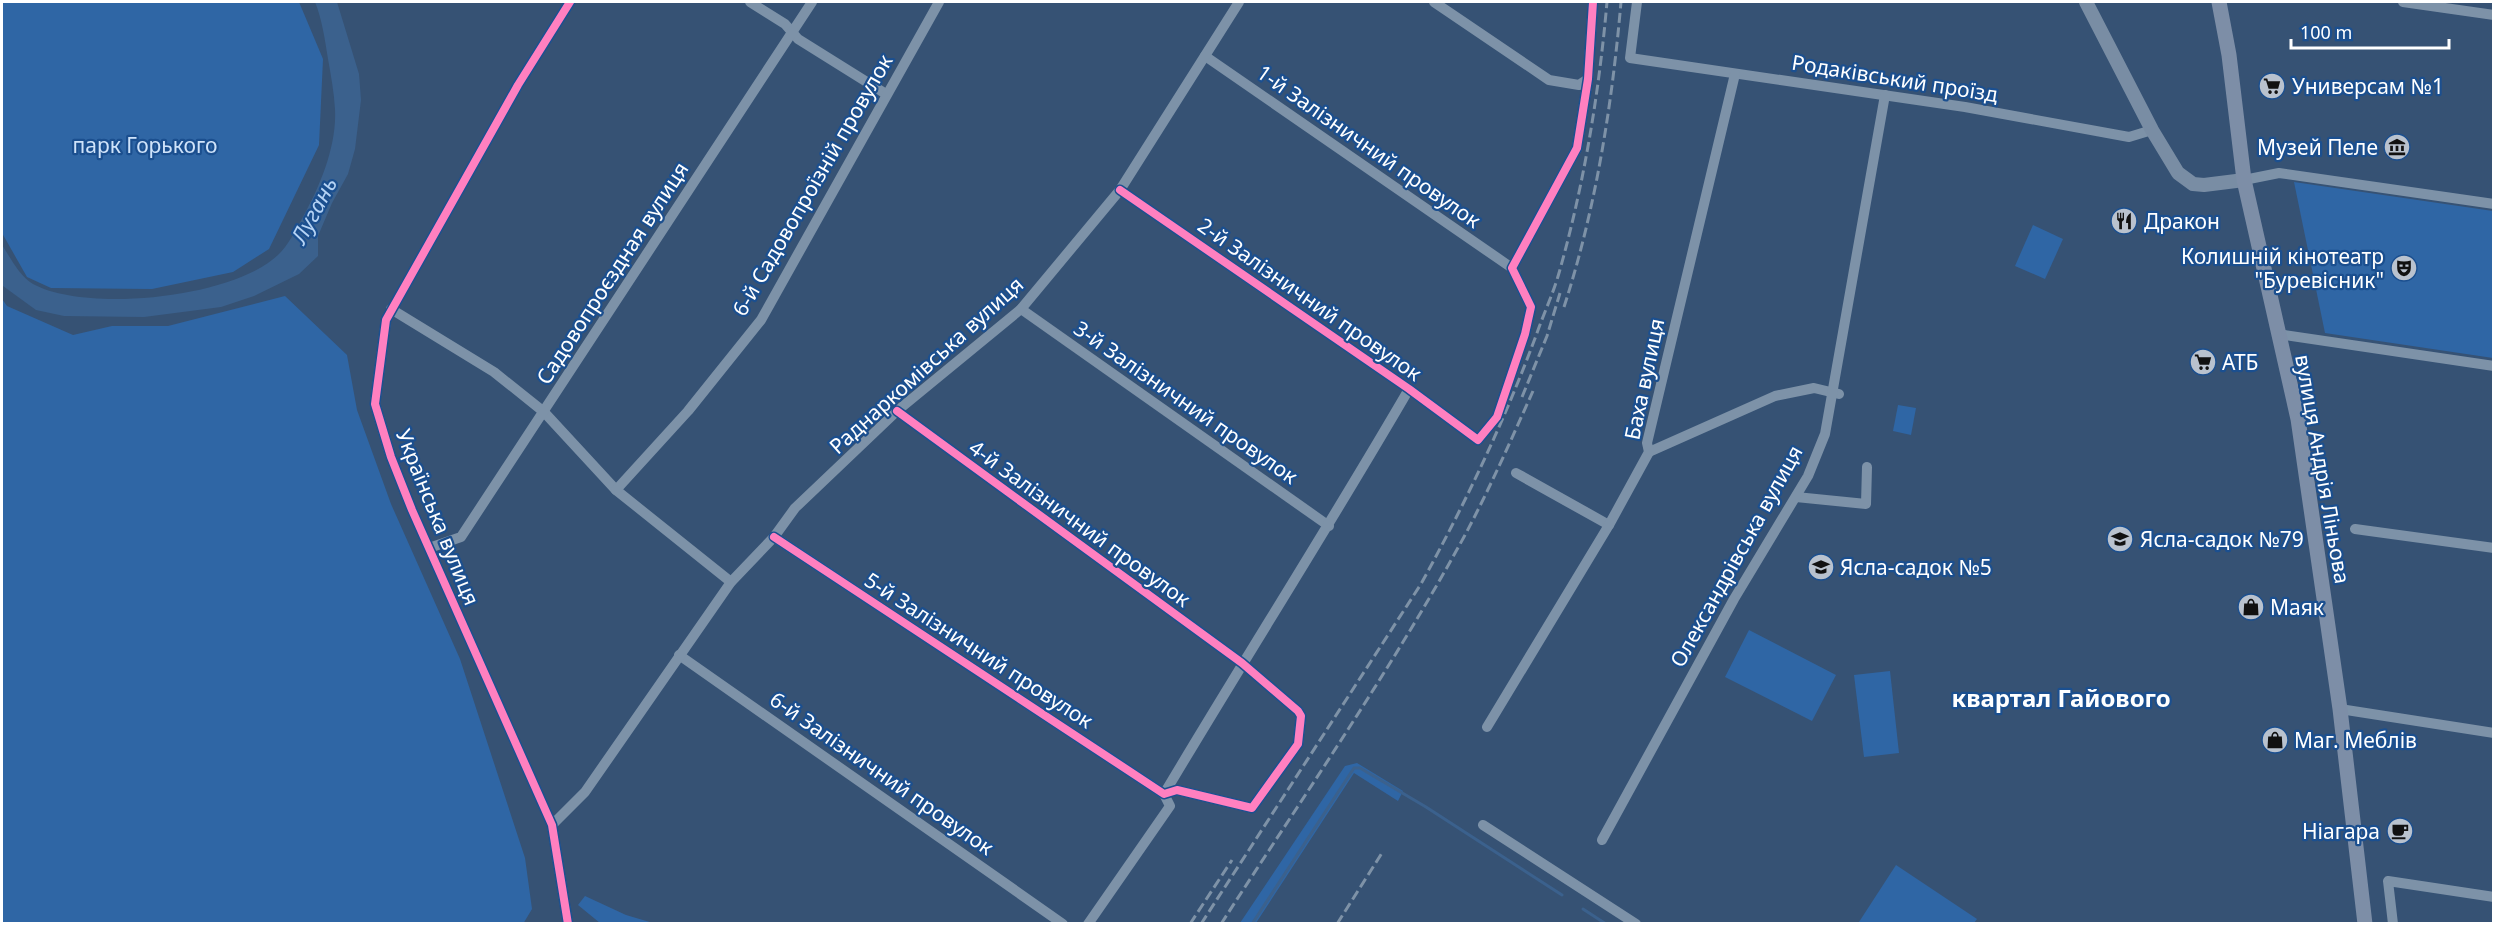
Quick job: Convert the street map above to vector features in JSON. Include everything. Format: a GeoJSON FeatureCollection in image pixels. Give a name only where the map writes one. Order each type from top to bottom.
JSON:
{"type":"FeatureCollection","features":[{"type":"Feature","properties":{"kind":"main road","name":"вулиця Андрія Ліньова"},"geometry":{"type":"LineString","coordinates":[[2219,2],[2229,55],[2244,180],[2298,419],[2340,709],[2365,924]]}},
{"type":"Feature","properties":{"kind":"street","name":"Українська вулиця"},"geometry":{"type":"LineString","coordinates":[[568,924],[552,825],[429,548],[391,457],[375,404],[386,320],[391,309],[518,85],[570,2]]}},
{"type":"Feature","properties":{"kind":"street"},"geometry":{"type":"LineString","coordinates":[[750,2],[785,24],[792,34],[886,94]]}},
{"type":"Feature","properties":{"kind":"street","name":"Садовопроєздная вулиця"},"geometry":{"type":"LineString","coordinates":[[429,548],[461,537],[812,2]]}},
{"type":"Feature","properties":{"kind":"street","name":"6-й Садовопроїзній провулок"},"geometry":{"type":"LineString","coordinates":[[616,490],[688,411],[761,320],[939,2]]}},
{"type":"Feature","properties":{"kind":"street","name":"Раднаркомівська вулиця"},"geometry":{"type":"LineString","coordinates":[[552,825],[585,792],[731,582],[774,537],[795,508],[897,411],[1021,309],[1120,190],[1239,2]]}},
{"type":"Feature","properties":{"kind":"street"},"geometry":{"type":"LineString","coordinates":[[1434,2],[1549,80],[1579,85],[1588,79]]}},
{"type":"Feature","properties":{"kind":"street"},"geometry":{"type":"LineString","coordinates":[[1512,268],[1577,148],[1588,79],[1593,2]]}},
{"type":"Feature","properties":{"kind":"street","name":"Родаківський проїзд"},"geometry":{"type":"LineString","coordinates":[[1637,2],[1630,57],[1965,107],[2129,137],[2152,130]]}},
{"type":"Feature","properties":{"kind":"street"},"geometry":{"type":"LineString","coordinates":[[2086,2],[2152,130],[2178,173],[2193,184],[2204,185],[2244,180],[2279,172],[2493,204]]}},
{"type":"Feature","properties":{"kind":"street"},"geometry":{"type":"LineString","coordinates":[[2403,2],[2493,15]]}},
{"type":"Feature","properties":{"kind":"street","name":"1-й Залізничний провулок"},"geometry":{"type":"LineString","coordinates":[[1205,56],[1512,268]]}},
{"type":"Feature","properties":{"kind":"street","name":"Баха вулиця"},"geometry":{"type":"LineString","coordinates":[[1487,727],[1609,525],[1649,452],[1647,443],[1735,74]]}},
{"type":"Feature","properties":{"kind":"street","name":"Олександрівська вулиця"},"geometry":{"type":"LineString","coordinates":[[1602,840],[1734,599],[1808,476],[1825,434],[1837,394],[1842,329],[1885,95]]}},
{"type":"Feature","properties":{"kind":"street","name":"2-й Залізничний провулок"},"geometry":{"type":"LineString","coordinates":[[1120,190],[1409,389],[1478,440],[1497,417],[1525,334],[1531,307],[1512,268]]}},
{"type":"Feature","properties":{"kind":"street"},"geometry":{"type":"LineString","coordinates":[[391,309],[494,372],[544,412],[616,490],[731,582]]}},
{"type":"Feature","properties":{"kind":"street","name":"3-й Залізничний провулок"},"geometry":{"type":"LineString","coordinates":[[1021,309],[1329,526]]}},
{"type":"Feature","properties":{"kind":"street"},"geometry":{"type":"LineString","coordinates":[[2278,334],[2493,366]]}},
{"type":"Feature","properties":{"kind":"street"},"geometry":{"type":"LineString","coordinates":[[1649,452],[1774,396],[1815,388],[1837,394]]}},
{"type":"Feature","properties":{"kind":"street"},"geometry":{"type":"LineString","coordinates":[[1088,924],[1170,806],[1164,794],[1242,663],[1329,526],[1409,389]]}},
{"type":"Feature","properties":{"kind":"street","name":"4-й Залізничний провулок"},"geometry":{"type":"LineString","coordinates":[[897,411],[1242,663],[1301,716],[1298,744],[1252,808],[1177,790],[1164,794]]}},
{"type":"Feature","properties":{"kind":"street"},"geometry":{"type":"LineString","coordinates":[[1796,497],[1866,504],[1867,467]]}},
{"type":"Feature","properties":{"kind":"street"},"geometry":{"type":"LineString","coordinates":[[1516,473],[1609,525]]}},
{"type":"Feature","properties":{"kind":"street"},"geometry":{"type":"LineString","coordinates":[[2355,529],[2493,548]]}},
{"type":"Feature","properties":{"kind":"street","name":"5-й Залізничний провулок"},"geometry":{"type":"LineString","coordinates":[[774,537],[1164,794]]}},
{"type":"Feature","properties":{"kind":"street","name":"6-й Залізничний провулок"},"geometry":{"type":"LineString","coordinates":[[679,655],[1063,924]]}},
{"type":"Feature","properties":{"kind":"street"},"geometry":{"type":"LineString","coordinates":[[2340,709],[2493,733]]}},
{"type":"Feature","properties":{"kind":"street"},"geometry":{"type":"LineString","coordinates":[[1483,825],[1636,924]]}},
{"type":"Feature","properties":{"kind":"street"},"geometry":{"type":"LineString","coordinates":[[2393,924],[2388,881],[2493,897]]}},
{"type":"Feature","properties":{"kind":"green space","name":"парк Горького"},"geometry":{"type":"Polygon","coordinates":[[[2,2],[299,2],[323,59],[319,145],[269,249],[233,272],[152,289],[51,288],[27,277],[2,233],[2,2]]]}},
{"type":"Feature","properties":{"kind":"green space"},"geometry":{"type":"Polygon","coordinates":[[[2294,182],[2493,211],[2493,358],[2325,333],[2294,182]]]}},
{"type":"Feature","properties":{"kind":"green space"},"geometry":{"type":"Polygon","coordinates":[[[2033,225],[2063,239],[2045,279],[2015,266],[2033,225]]]}},
{"type":"Feature","properties":{"kind":"green space"},"geometry":{"type":"Polygon","coordinates":[[[285,296],[347,355],[357,410],[391,504],[460,659],[525,858],[532,909],[523,924],[2,923],[2,299],[7,306],[73,335],[112,326],[168,326],[285,296]]]}},
{"type":"Feature","properties":{"kind":"green space"},"geometry":{"type":"Polygon","coordinates":[[[1898,405],[1916,408],[1911,435],[1893,431],[1898,405]]]}},
{"type":"Feature","properties":{"kind":"green space"},"geometry":{"type":"Polygon","coordinates":[[[1749,630],[1836,675],[1812,721],[1725,677],[1749,630]]]}},
{"type":"Feature","properties":{"kind":"green space"},"geometry":{"type":"Polygon","coordinates":[[[1890,671],[1899,753],[1864,757],[1854,675],[1890,671]]]}},
{"type":"Feature","properties":{"kind":"green space"},"geometry":{"type":"Polygon","coordinates":[[[1357,763],[1403,791],[1398,801],[1354,773],[1256,923],[1240,923],[1345,766],[1357,763]]]}},
{"type":"Feature","properties":{"kind":"green space"},"geometry":{"type":"Polygon","coordinates":[[[1896,865],[1977,919],[1974,923],[1861,924],[1859,922],[1896,865]]]}},
{"type":"Feature","properties":{"kind":"green space"},"geometry":{"type":"Polygon","coordinates":[[[585,896],[626,915],[653,923],[600,923],[578,905],[585,896]]]}},
{"type":"Feature","properties":{"kind":"water","name":"Лугань"},"geometry":{"type":"Polygon","coordinates":[[[315,2],[337,2],[359,74],[361,100],[355,149],[348,174],[318,236],[318,256],[299,274],[254,296],[221,307],[144,317],[64,316],[36,310],[3,286],[2,245],[28,281],[57,293],[87,298],[122,299],[195,291],[228,282],[257,270],[278,255],[292,237],[315,192],[326,165],[333,137],[335,109],[333,90],[320,15],[315,2]]]}},
{"type":"Feature","properties":{"kind":"waterway"},"geometry":{"type":"LineString","coordinates":[[1252,924],[1354,768],[1360,768],[1426,807],[1562,895]]}},
{"type":"Feature","properties":{"kind":"waterway"},"geometry":{"type":"LineString","coordinates":[[1583,909],[1606,924]]}},
{"type":"Feature","properties":{"kind":"railway"},"geometry":{"type":"LineString","coordinates":[[1201,924],[1421,584],[1454,522],[1498,429],[1551,296],[1568,240],[1589,139],[1600,70],[1607,2]]}},
{"type":"Feature","properties":{"kind":"railway"},"geometry":{"type":"LineString","coordinates":[[1564,307],[1594,194],[1613,79],[1621,2]]}},
{"type":"Feature","properties":{"kind":"railway"},"geometry":{"type":"LineString","coordinates":[[1522,397],[1547,336],[1560,293]]}},
{"type":"Feature","properties":{"kind":"railway"},"geometry":{"type":"LineString","coordinates":[[1221,924],[1378,683],[1437,585],[1483,500],[1533,391]]}},
{"type":"Feature","properties":{"kind":"railway"},"geometry":{"type":"LineString","coordinates":[[1337,924],[1382,853]]}},
{"type":"Feature","properties":{"kind":"railway"},"geometry":{"type":"LineString","coordinates":[[1190,924],[1232,860]]}},
{"type":"Feature","properties":{"kind":"cycle path"},"geometry":{"type":"LineString","coordinates":[[568,924],[552,825],[412,510],[391,457],[375,404],[386,320],[518,85],[570,2]]}},
{"type":"Feature","properties":{"kind":"cycle path"},"geometry":{"type":"LineString","coordinates":[[1120,190],[1409,389],[1478,440],[1497,417],[1525,334],[1531,307],[1512,268],[1577,148],[1588,79],[1593,2]]}},
{"type":"Feature","properties":{"kind":"cycle path"},"geometry":{"type":"LineString","coordinates":[[774,537],[1164,794],[1177,790],[1252,808],[1298,744],[1301,716],[1298,711],[1242,663],[897,411]]}},
{"type":"Feature","properties":{"kind":"place","name":"Универсам №1"},"geometry":{"type":"Point","coordinates":[2272,86]}},
{"type":"Feature","properties":{"kind":"place","name":"Музей Пеле"},"geometry":{"type":"Point","coordinates":[2397,147]}},
{"type":"Feature","properties":{"kind":"place","name":"Дракон"},"geometry":{"type":"Point","coordinates":[2124,221]}},
{"type":"Feature","properties":{"kind":"place","name":"Колишній кінотеатр \"Буревісник\""},"geometry":{"type":"Point","coordinates":[2404,268]}},
{"type":"Feature","properties":{"kind":"place","name":"АТБ"},"geometry":{"type":"Point","coordinates":[2203,362]}},
{"type":"Feature","properties":{"kind":"place","name":"Ясла-садок №79"},"geometry":{"type":"Point","coordinates":[2120,539]}},
{"type":"Feature","properties":{"kind":"place","name":"Ясла-садок №5"},"geometry":{"type":"Point","coordinates":[1821,567]}},
{"type":"Feature","properties":{"kind":"place","name":"Маяк"},"geometry":{"type":"Point","coordinates":[2251,607]}},
{"type":"Feature","properties":{"kind":"place","name":"Маг. Меблів"},"geometry":{"type":"Point","coordinates":[2275,740]}},
{"type":"Feature","properties":{"kind":"place","name":"Ніагара"},"geometry":{"type":"Point","coordinates":[2400,831]}},
{"type":"Feature","properties":{"kind":"district","name":"квартал Гайового"},"geometry":{"type":"Point","coordinates":[2061,697]}}]}
